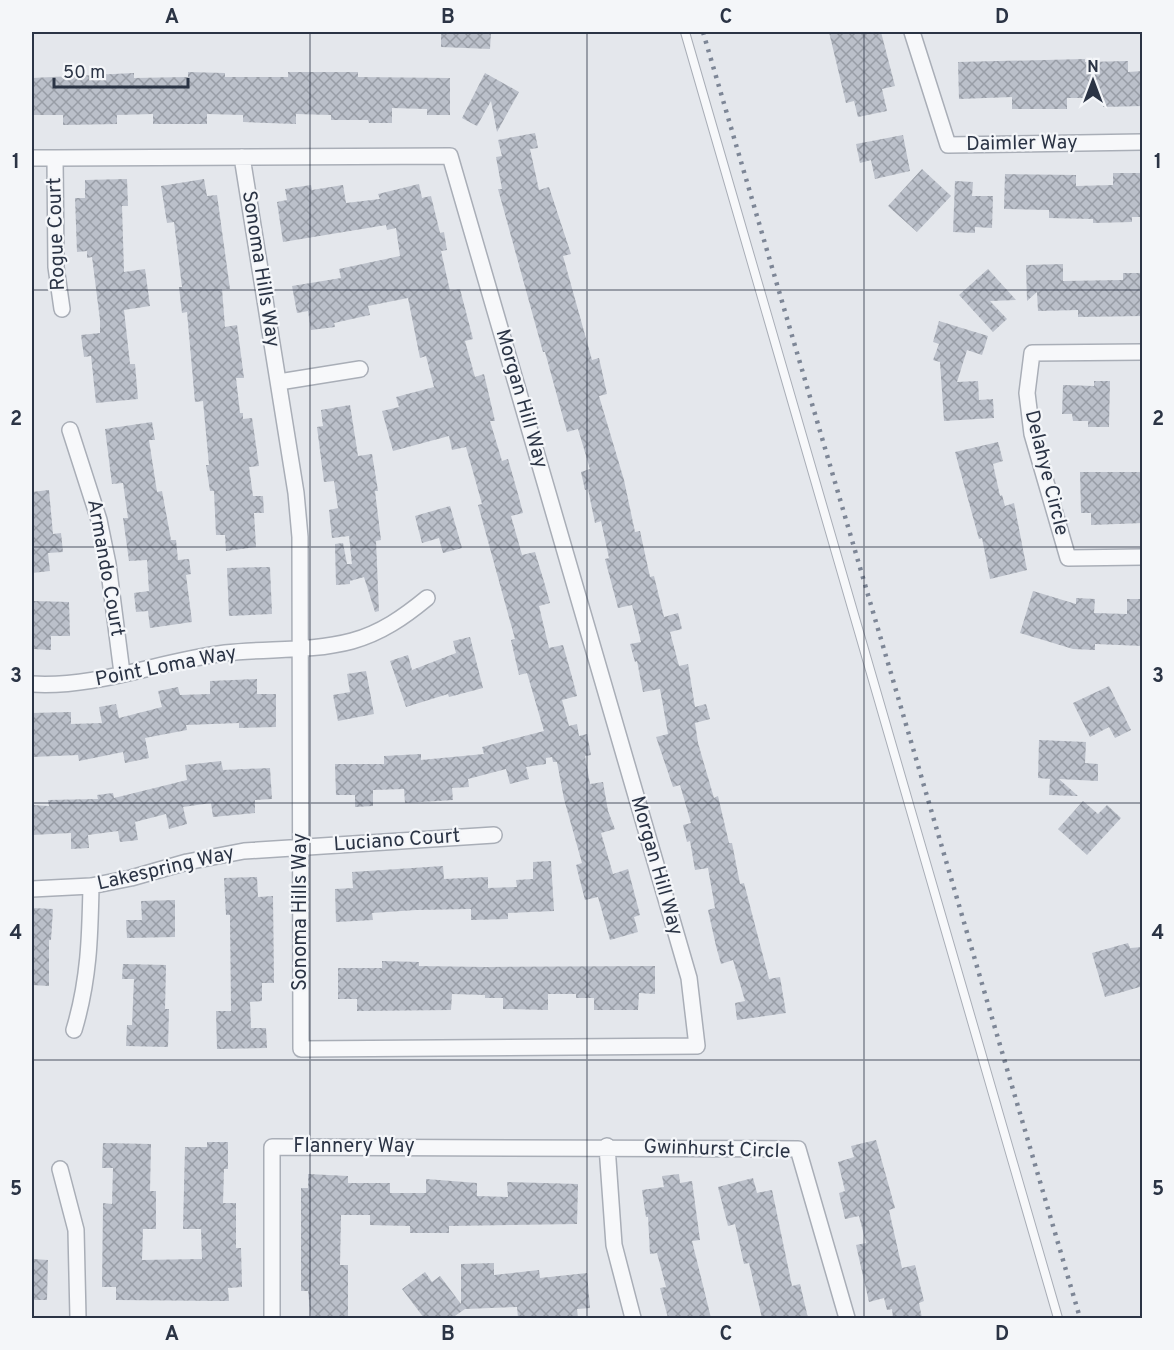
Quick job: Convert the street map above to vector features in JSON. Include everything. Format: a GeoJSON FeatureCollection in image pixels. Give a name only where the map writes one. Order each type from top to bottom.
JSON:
{"type":"FeatureCollection","features":[{"type":"Feature","properties":{"kind":"street","name":"Daimler Way"},"geometry":{"type":"LineString","coordinates":[[912,32],[948,145],[1143,142]]}},
{"type":"Feature","properties":{"kind":"street","name":"Morgan Hill Way"},"geometry":{"type":"LineString","coordinates":[[32,158],[450,156],[689,978],[696,1046]]}},
{"type":"Feature","properties":{"kind":"street","name":"Sonoma Hills Way"},"geometry":{"type":"LineString","coordinates":[[242,157],[296,493],[300,537],[301,1049],[696,1046]]}},
{"type":"Feature","properties":{"kind":"street","name":"Rogue Court"},"geometry":{"type":"LineString","coordinates":[[55,158],[56,267],[62,309]]}},
{"type":"Feature","properties":{"kind":"street","name":"Delahye Circle"},"geometry":{"type":"LineString","coordinates":[[1143,352],[1032,353],[1027,393],[1032,434],[1068,558],[1143,557]]}},
{"type":"Feature","properties":{"kind":"street"},"geometry":{"type":"LineString","coordinates":[[279,382],[360,369]]}},
{"type":"Feature","properties":{"kind":"street","name":"Armando Court"},"geometry":{"type":"LineString","coordinates":[[70,430],[99,520],[108,564],[122,673]]}},
{"type":"Feature","properties":{"kind":"street","name":"Point Loma Way"},"geometry":{"type":"LineString","coordinates":[[32,684],[71,684],[225,653],[333,645],[364,637],[403,618],[427,598]]}},
{"type":"Feature","properties":{"kind":"street","name":"Luciano Court"},"geometry":{"type":"LineString","coordinates":[[301,848],[494,835]]}},
{"type":"Feature","properties":{"kind":"street","name":"Lakespring Way"},"geometry":{"type":"LineString","coordinates":[[32,889],[91,886],[224,854],[301,848]]}},
{"type":"Feature","properties":{"kind":"street"},"geometry":{"type":"LineString","coordinates":[[74,1030],[83,998],[89,960],[91,886]]}},
{"type":"Feature","properties":{"kind":"street"},"geometry":{"type":"LineString","coordinates":[[607,1146],[614,1245],[633,1318]]}},
{"type":"Feature","properties":{"kind":"street","name":"Flannery Way"},"geometry":{"type":"LineString","coordinates":[[272,1318],[273,1147],[607,1146]]}},
{"type":"Feature","properties":{"kind":"street","name":"Gwinhurst Circle"},"geometry":{"type":"LineString","coordinates":[[607,1146],[798,1149],[847,1318]]}},
{"type":"Feature","properties":{"kind":"street"},"geometry":{"type":"LineString","coordinates":[[60,1169],[76,1230],[78,1318]]}},
{"type":"Feature","properties":{"kind":"lane"},"geometry":{"type":"LineString","coordinates":[[685,32],[1058,1318]]}},
{"type":"Feature","properties":{"kind":"building"},"geometry":{"type":"Polygon","coordinates":[[[441,32],[491,32],[490,49],[441,47],[441,32]]]}},
{"type":"Feature","properties":{"kind":"building"},"geometry":{"type":"Polygon","coordinates":[[[829,32],[881,32],[895,86],[882,89],[887,111],[858,117],[854,101],[846,103],[829,32]]]}},
{"type":"Feature","properties":{"kind":"building"},"geometry":{"type":"Polygon","coordinates":[[[1085,59],[1085,62],[1128,61],[1128,72],[1143,71],[1143,106],[1103,107],[1103,98],[1067,98],[1067,109],[1012,109],[1012,97],[959,99],[958,62],[1085,59]]]}},
{"type":"Feature","properties":{"kind":"building"},"geometry":{"type":"Polygon","coordinates":[[[188,72],[225,73],[225,77],[288,77],[288,72],[358,72],[358,77],[450,78],[450,115],[427,115],[427,109],[392,108],[392,123],[369,123],[368,120],[331,120],[331,115],[296,114],[296,124],[243,122],[243,115],[207,114],[207,124],[153,124],[153,114],[117,115],[117,124],[63,125],[63,115],[32,115],[32,78],[134,73],[134,78],[188,77],[188,72]]]}},
{"type":"Feature","properties":{"kind":"building"},"geometry":{"type":"Polygon","coordinates":[[[485,73],[519,92],[497,132],[491,101],[477,126],[462,118],[485,73]]]}},
{"type":"Feature","properties":{"kind":"building"},"geometry":{"type":"Polygon","coordinates":[[[535,133],[538,148],[530,149],[539,190],[549,187],[571,254],[563,256],[592,360],[599,358],[607,394],[599,396],[624,480],[635,532],[640,531],[650,577],[654,576],[664,617],[678,613],[682,629],[670,632],[679,666],[688,664],[695,707],[706,704],[710,719],[695,723],[698,743],[714,798],[718,796],[729,843],[732,843],[740,884],[744,883],[769,979],[780,977],[786,1013],[737,1020],[735,1003],[745,1001],[733,960],[721,964],[708,910],[715,908],[708,868],[695,870],[690,841],[687,842],[683,825],[691,823],[680,785],[673,787],[656,737],[668,734],[660,689],[643,692],[637,661],[635,662],[630,644],[641,642],[632,605],[618,608],[605,559],[609,558],[601,521],[595,523],[588,489],[585,490],[581,472],[590,469],[578,429],[567,432],[545,352],[543,352],[498,189],[502,189],[496,157],[502,156],[498,140],[535,133]]]}},
{"type":"Feature","properties":{"kind":"building"},"geometry":{"type":"Polygon","coordinates":[[[903,135],[910,171],[875,179],[871,160],[860,163],[856,144],[903,135]]]}},
{"type":"Feature","properties":{"kind":"building"},"geometry":{"type":"Polygon","coordinates":[[[922,169],[951,196],[917,232],[888,206],[922,169]]]}},
{"type":"Feature","properties":{"kind":"building"},"geometry":{"type":"Polygon","coordinates":[[[1113,173],[1143,173],[1143,217],[1132,217],[1132,222],[1093,223],[1093,219],[1049,218],[1049,210],[1004,209],[1005,174],[1076,175],[1076,186],[1113,185],[1113,173]]]}},
{"type":"Feature","properties":{"kind":"building"},"geometry":{"type":"Polygon","coordinates":[[[127,179],[128,206],[122,206],[124,272],[145,269],[150,306],[124,310],[130,364],[135,364],[138,399],[96,403],[91,356],[84,357],[81,335],[100,333],[100,320],[92,257],[87,258],[87,251],[77,252],[75,198],[85,198],[85,180],[127,179]]]}},
{"type":"Feature","properties":{"kind":"building"},"geometry":{"type":"Polygon","coordinates":[[[204,179],[207,196],[217,195],[230,289],[222,289],[225,327],[237,325],[244,378],[236,378],[240,413],[243,413],[243,419],[252,418],[259,466],[249,467],[253,496],[263,496],[264,513],[254,513],[256,547],[226,551],[225,535],[216,535],[214,491],[210,491],[206,465],[209,465],[203,401],[195,402],[187,312],[182,313],[179,287],[182,287],[174,222],[167,223],[161,186],[204,179]]]}},
{"type":"Feature","properties":{"kind":"building"},"geometry":{"type":"Polygon","coordinates":[[[955,181],[973,182],[972,196],[993,196],[992,228],[975,227],[975,233],[953,232],[955,181]]]}},
{"type":"Feature","properties":{"kind":"building"},"geometry":{"type":"Polygon","coordinates":[[[419,184],[422,198],[431,196],[440,233],[444,232],[447,250],[441,251],[450,291],[460,289],[473,339],[465,341],[475,377],[484,374],[495,421],[490,421],[502,461],[508,459],[518,494],[523,513],[511,516],[522,555],[535,552],[545,585],[550,603],[539,606],[549,648],[563,645],[572,677],[577,696],[562,700],[569,726],[577,724],[579,736],[587,734],[591,755],[585,756],[590,784],[603,782],[608,811],[615,829],[601,833],[613,874],[628,869],[640,915],[634,917],[638,932],[610,940],[598,897],[585,900],[576,865],[582,863],[564,799],[557,762],[553,762],[552,757],[546,758],[546,764],[526,767],[529,779],[510,784],[506,769],[468,779],[469,787],[452,788],[453,800],[405,803],[404,789],[373,790],[373,806],[355,807],[355,795],[336,795],[335,764],[384,764],[384,756],[421,754],[421,760],[484,754],[482,747],[544,731],[527,673],[519,675],[511,640],[515,639],[478,505],[482,504],[466,447],[452,450],[449,436],[393,451],[382,411],[399,407],[396,397],[434,387],[426,356],[420,358],[408,298],[368,306],[370,315],[334,323],[335,327],[311,330],[308,311],[297,313],[292,286],[341,278],[339,269],[400,256],[396,228],[387,230],[386,225],[283,242],[277,202],[287,200],[285,189],[311,185],[312,190],[343,185],[346,203],[380,199],[378,194],[419,184]]]}},
{"type":"Feature","properties":{"kind":"building"},"geometry":{"type":"Polygon","coordinates":[[[1063,264],[1063,281],[1123,280],[1123,273],[1143,273],[1143,316],[1078,317],[1078,310],[1038,311],[1037,292],[1027,301],[1026,265],[1063,264]]]}},
{"type":"Feature","properties":{"kind":"building"},"geometry":{"type":"Polygon","coordinates":[[[988,269],[1016,300],[990,301],[1007,319],[993,332],[959,295],[988,269]]]}},
{"type":"Feature","properties":{"kind":"building"},"geometry":{"type":"Polygon","coordinates":[[[939,321],[988,336],[982,355],[967,350],[957,382],[978,381],[979,400],[993,399],[994,418],[944,421],[940,362],[933,360],[939,344],[933,342],[939,321]]]}},
{"type":"Feature","properties":{"kind":"building"},"geometry":{"type":"Polygon","coordinates":[[[1094,381],[1110,381],[1109,427],[1088,427],[1088,421],[1073,421],[1072,414],[1062,414],[1063,385],[1094,386],[1094,381]]]}},
{"type":"Feature","properties":{"kind":"building"},"geometry":{"type":"Polygon","coordinates":[[[350,405],[358,456],[372,454],[378,491],[375,491],[381,540],[376,541],[379,611],[375,612],[364,577],[350,581],[350,584],[336,585],[335,544],[343,543],[347,564],[352,564],[349,536],[332,538],[329,510],[338,508],[334,481],[324,482],[317,427],[323,426],[321,410],[350,405]]]}},
{"type":"Feature","properties":{"kind":"building"},"geometry":{"type":"Polygon","coordinates":[[[152,422],[155,440],[149,440],[157,492],[162,491],[171,540],[176,540],[178,560],[189,559],[191,574],[186,575],[192,622],[150,628],[148,611],[136,612],[134,593],[149,591],[147,560],[129,561],[123,518],[128,518],[123,483],[112,484],[105,429],[152,422]]]}},
{"type":"Feature","properties":{"kind":"building"},"geometry":{"type":"Polygon","coordinates":[[[998,442],[1003,461],[993,464],[1000,496],[1002,495],[1005,506],[1014,503],[1027,570],[990,579],[982,538],[979,539],[955,452],[998,442]]]}},
{"type":"Feature","properties":{"kind":"building"},"geometry":{"type":"Polygon","coordinates":[[[1080,472],[1143,472],[1143,523],[1091,525],[1091,513],[1081,513],[1080,472]]]}},
{"type":"Feature","properties":{"kind":"building"},"geometry":{"type":"Polygon","coordinates":[[[49,490],[53,534],[61,533],[63,552],[48,553],[50,571],[32,573],[32,492],[49,490]]]}},
{"type":"Feature","properties":{"kind":"building"},"geometry":{"type":"Polygon","coordinates":[[[450,506],[462,548],[443,553],[439,538],[422,543],[415,516],[450,506]]]}},
{"type":"Feature","properties":{"kind":"building"},"geometry":{"type":"Polygon","coordinates":[[[270,567],[272,614],[229,616],[227,568],[270,567]]]}},
{"type":"Feature","properties":{"kind":"building"},"geometry":{"type":"Polygon","coordinates":[[[1033,591],[1076,604],[1076,598],[1095,599],[1094,613],[1127,614],[1127,599],[1143,599],[1143,646],[1095,644],[1095,650],[1073,649],[1020,633],[1033,591]]]}},
{"type":"Feature","properties":{"kind":"building"},"geometry":{"type":"Polygon","coordinates":[[[34,601],[69,602],[70,636],[51,636],[51,650],[33,649],[34,601]]]}},
{"type":"Feature","properties":{"kind":"building"},"geometry":{"type":"Polygon","coordinates":[[[470,637],[483,688],[449,697],[448,694],[406,707],[390,661],[408,655],[412,670],[456,653],[453,641],[470,637]]]}},
{"type":"Feature","properties":{"kind":"building"},"geometry":{"type":"Polygon","coordinates":[[[366,671],[374,714],[338,721],[333,695],[350,692],[347,674],[366,671]]]}},
{"type":"Feature","properties":{"kind":"building"},"geometry":{"type":"Polygon","coordinates":[[[257,679],[257,694],[276,694],[276,727],[239,728],[239,723],[186,725],[187,730],[145,738],[149,758],[125,763],[123,752],[79,761],[78,755],[32,757],[32,713],[71,712],[71,724],[102,723],[99,707],[116,704],[119,718],[162,707],[158,691],[178,687],[180,695],[210,694],[210,681],[257,679]]]}},
{"type":"Feature","properties":{"kind":"building"},"geometry":{"type":"Polygon","coordinates":[[[1109,686],[1131,730],[1115,738],[1109,727],[1090,737],[1073,703],[1109,686]]]}},
{"type":"Feature","properties":{"kind":"building"},"geometry":{"type":"Polygon","coordinates":[[[1039,740],[1086,742],[1085,763],[1098,764],[1098,781],[1059,779],[1078,796],[1049,795],[1050,779],[1038,778],[1039,740]]]}},
{"type":"Feature","properties":{"kind":"building"},"geometry":{"type":"Polygon","coordinates":[[[221,761],[223,770],[270,768],[272,799],[255,800],[255,813],[213,817],[211,803],[183,807],[187,824],[169,829],[166,814],[135,822],[138,840],[120,842],[118,831],[88,835],[89,848],[71,849],[71,833],[32,835],[32,805],[49,806],[48,800],[98,799],[97,795],[113,793],[114,798],[187,780],[185,765],[221,761]]]}},
{"type":"Feature","properties":{"kind":"building"},"geometry":{"type":"Polygon","coordinates":[[[1083,801],[1098,814],[1107,805],[1121,818],[1087,855],[1058,829],[1083,801]]]}},
{"type":"Feature","properties":{"kind":"building"},"geometry":{"type":"Polygon","coordinates":[[[551,861],[554,911],[508,913],[508,919],[471,920],[471,909],[416,910],[372,913],[373,920],[336,922],[335,889],[353,888],[352,872],[443,866],[444,879],[488,877],[488,888],[517,887],[516,880],[533,879],[533,862],[551,861]]]}},
{"type":"Feature","properties":{"kind":"building"},"geometry":{"type":"Polygon","coordinates":[[[257,877],[258,897],[273,896],[274,983],[262,983],[262,1001],[250,1002],[251,1028],[266,1028],[267,1048],[217,1049],[216,1011],[231,1011],[230,915],[226,915],[224,878],[257,877]]]}},
{"type":"Feature","properties":{"kind":"building"},"geometry":{"type":"Polygon","coordinates":[[[175,900],[175,937],[127,938],[126,920],[142,920],[141,901],[175,900]]]}},
{"type":"Feature","properties":{"kind":"building"},"geometry":{"type":"Polygon","coordinates":[[[32,908],[53,909],[51,940],[49,940],[49,986],[32,985],[32,908]]]}},
{"type":"Feature","properties":{"kind":"building"},"geometry":{"type":"Polygon","coordinates":[[[1128,943],[1130,948],[1143,947],[1143,986],[1105,997],[1092,953],[1128,943]]]}},
{"type":"Feature","properties":{"kind":"building"},"geometry":{"type":"Polygon","coordinates":[[[382,961],[419,962],[419,966],[655,966],[655,994],[639,993],[638,1010],[594,1010],[594,998],[576,998],[576,994],[548,994],[548,1010],[503,1009],[503,998],[485,998],[485,995],[452,994],[451,1010],[357,1011],[357,999],[338,999],[338,968],[382,968],[382,961]]]}},
{"type":"Feature","properties":{"kind":"building"},"geometry":{"type":"Polygon","coordinates":[[[123,964],[166,965],[165,1009],[169,1009],[168,1047],[126,1046],[127,1025],[132,1025],[134,979],[122,979],[123,964]]]}},
{"type":"Feature","properties":{"kind":"building"},"geometry":{"type":"Polygon","coordinates":[[[876,1140],[895,1208],[889,1210],[902,1268],[915,1265],[924,1301],[919,1303],[922,1318],[893,1318],[892,1309],[887,1310],[884,1298],[869,1302],[856,1245],[866,1243],[859,1216],[845,1219],[839,1193],[845,1191],[838,1162],[854,1157],[851,1146],[876,1140]]]}},
{"type":"Feature","properties":{"kind":"building"},"geometry":{"type":"Polygon","coordinates":[[[207,1142],[228,1142],[228,1169],[224,1169],[223,1203],[236,1203],[236,1248],[241,1248],[242,1287],[228,1288],[229,1301],[116,1300],[116,1287],[102,1287],[103,1203],[112,1204],[113,1168],[102,1168],[103,1143],[151,1144],[150,1191],[156,1191],[156,1229],[143,1229],[142,1260],[202,1259],[201,1229],[183,1229],[185,1147],[207,1147],[207,1142]]]}},
{"type":"Feature","properties":{"kind":"building"},"geometry":{"type":"Polygon","coordinates":[[[308,1174],[348,1176],[348,1183],[390,1183],[390,1193],[426,1193],[426,1179],[477,1183],[477,1196],[508,1197],[507,1182],[578,1184],[577,1224],[449,1226],[449,1233],[410,1233],[410,1226],[370,1225],[370,1215],[341,1215],[340,1265],[348,1265],[348,1318],[311,1318],[308,1291],[301,1291],[301,1188],[308,1188],[308,1174]]]}},
{"type":"Feature","properties":{"kind":"building"},"geometry":{"type":"Polygon","coordinates":[[[679,1174],[680,1183],[692,1181],[700,1240],[692,1241],[711,1318],[668,1318],[660,1288],[666,1287],[657,1253],[650,1254],[648,1217],[646,1217],[642,1190],[664,1187],[662,1176],[679,1174]]]}},
{"type":"Feature","properties":{"kind":"building"},"geometry":{"type":"Polygon","coordinates":[[[753,1178],[757,1193],[772,1190],[792,1286],[800,1284],[808,1318],[762,1318],[749,1263],[744,1264],[735,1224],[728,1226],[718,1187],[753,1178]]]}},
{"type":"Feature","properties":{"kind":"building"},"geometry":{"type":"Polygon","coordinates":[[[32,1259],[48,1260],[47,1300],[32,1300],[32,1259]]]}},
{"type":"Feature","properties":{"kind":"building"},"geometry":{"type":"Polygon","coordinates":[[[494,1263],[494,1275],[539,1270],[540,1278],[587,1273],[590,1308],[577,1309],[578,1318],[518,1318],[517,1307],[465,1309],[452,1318],[424,1318],[402,1289],[425,1272],[432,1282],[440,1276],[461,1304],[461,1264],[494,1263]]]}},
{"type":"Feature","properties":{"kind":"railway"},"geometry":{"type":"LineString","coordinates":[[703,32],[1080,1318]]}}]}
